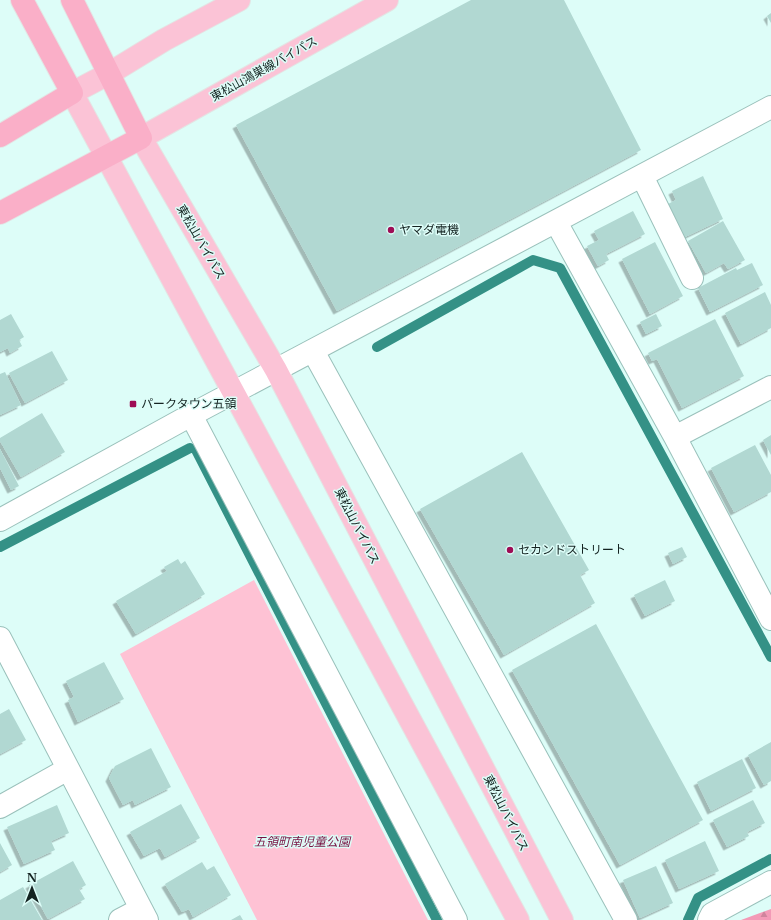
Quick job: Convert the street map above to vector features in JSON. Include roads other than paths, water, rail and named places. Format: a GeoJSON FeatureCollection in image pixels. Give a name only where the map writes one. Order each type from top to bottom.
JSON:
{"type":"FeatureCollection","features":[{"type":"Feature","properties":{"kind":"highway"},"geometry":{"type":"LineString","coordinates":[[0,136],[72,93],[22,0]]}},
{"type":"Feature","properties":{"kind":"highway","name":"東松山バイパス"},"geometry":{"type":"LineString","coordinates":[[72,0],[110,73],[141,138]]}},
{"type":"Feature","properties":{"kind":"highway"},"geometry":{"type":"LineString","coordinates":[[0,213],[141,138]]}},
{"type":"Feature","properties":{"kind":"main road"},"geometry":{"type":"LineString","coordinates":[[239,0],[164,40],[110,73],[72,93],[518,920]]}},
{"type":"Feature","properties":{"kind":"main road","name":"東松山鴻巣線バイパス"},"geometry":{"type":"LineString","coordinates":[[141,138],[387,0]]}},
{"type":"Feature","properties":{"kind":"main road","name":"東松山バイパス"},"geometry":{"type":"LineString","coordinates":[[141,138],[276,370],[562,920]]}},
{"type":"Feature","properties":{"kind":"street"},"geometry":{"type":"LineString","coordinates":[[0,520],[191,415],[771,107]]}},
{"type":"Feature","properties":{"kind":"street"},"geometry":{"type":"LineString","coordinates":[[642,176],[692,278]]}},
{"type":"Feature","properties":{"kind":"street"},"geometry":{"type":"LineString","coordinates":[[556,222],[675,437],[771,618]]}},
{"type":"Feature","properties":{"kind":"street"},"geometry":{"type":"LineString","coordinates":[[313,351],[626,920]]}},
{"type":"Feature","properties":{"kind":"street"},"geometry":{"type":"LineString","coordinates":[[675,437],[771,387]]}},
{"type":"Feature","properties":{"kind":"street"},"geometry":{"type":"LineString","coordinates":[[191,415],[456,920]]}},
{"type":"Feature","properties":{"kind":"street"},"geometry":{"type":"LineString","coordinates":[[0,638],[144,914],[120,920]]}},
{"type":"Feature","properties":{"kind":"street"},"geometry":{"type":"LineString","coordinates":[[0,807],[68,769]]}},
{"type":"Feature","properties":{"kind":"street"},"geometry":{"type":"LineString","coordinates":[[709,920],[712,914],[771,882]]}},
{"type":"Feature","properties":{"kind":"waterway"},"geometry":{"type":"LineString","coordinates":[[377,347],[533,260],[560,268],[771,657]]}},
{"type":"Feature","properties":{"kind":"waterway"},"geometry":{"type":"LineString","coordinates":[[0,547],[190,448]]}},
{"type":"Feature","properties":{"kind":"waterway"},"geometry":{"type":"LineString","coordinates":[[196,450],[437,920]]}},
{"type":"Feature","properties":{"kind":"waterway"},"geometry":{"type":"LineString","coordinates":[[688,920],[698,898],[771,859]]}},
{"type":"Feature","properties":{"kind":"place","name":"ヤマダ電機"},"geometry":{"type":"Point","coordinates":[391,230]}},
{"type":"Feature","properties":{"kind":"place","name":"パークタウン五領"},"geometry":{"type":"Point","coordinates":[133,404]}},
{"type":"Feature","properties":{"kind":"place","name":"セカンドストリート"},"geometry":{"type":"Point","coordinates":[510,550]}},
{"type":"Feature","properties":{"kind":"park label","name":"五領町南児童公園"},"geometry":{"type":"Point","coordinates":[302,842]}}]}
